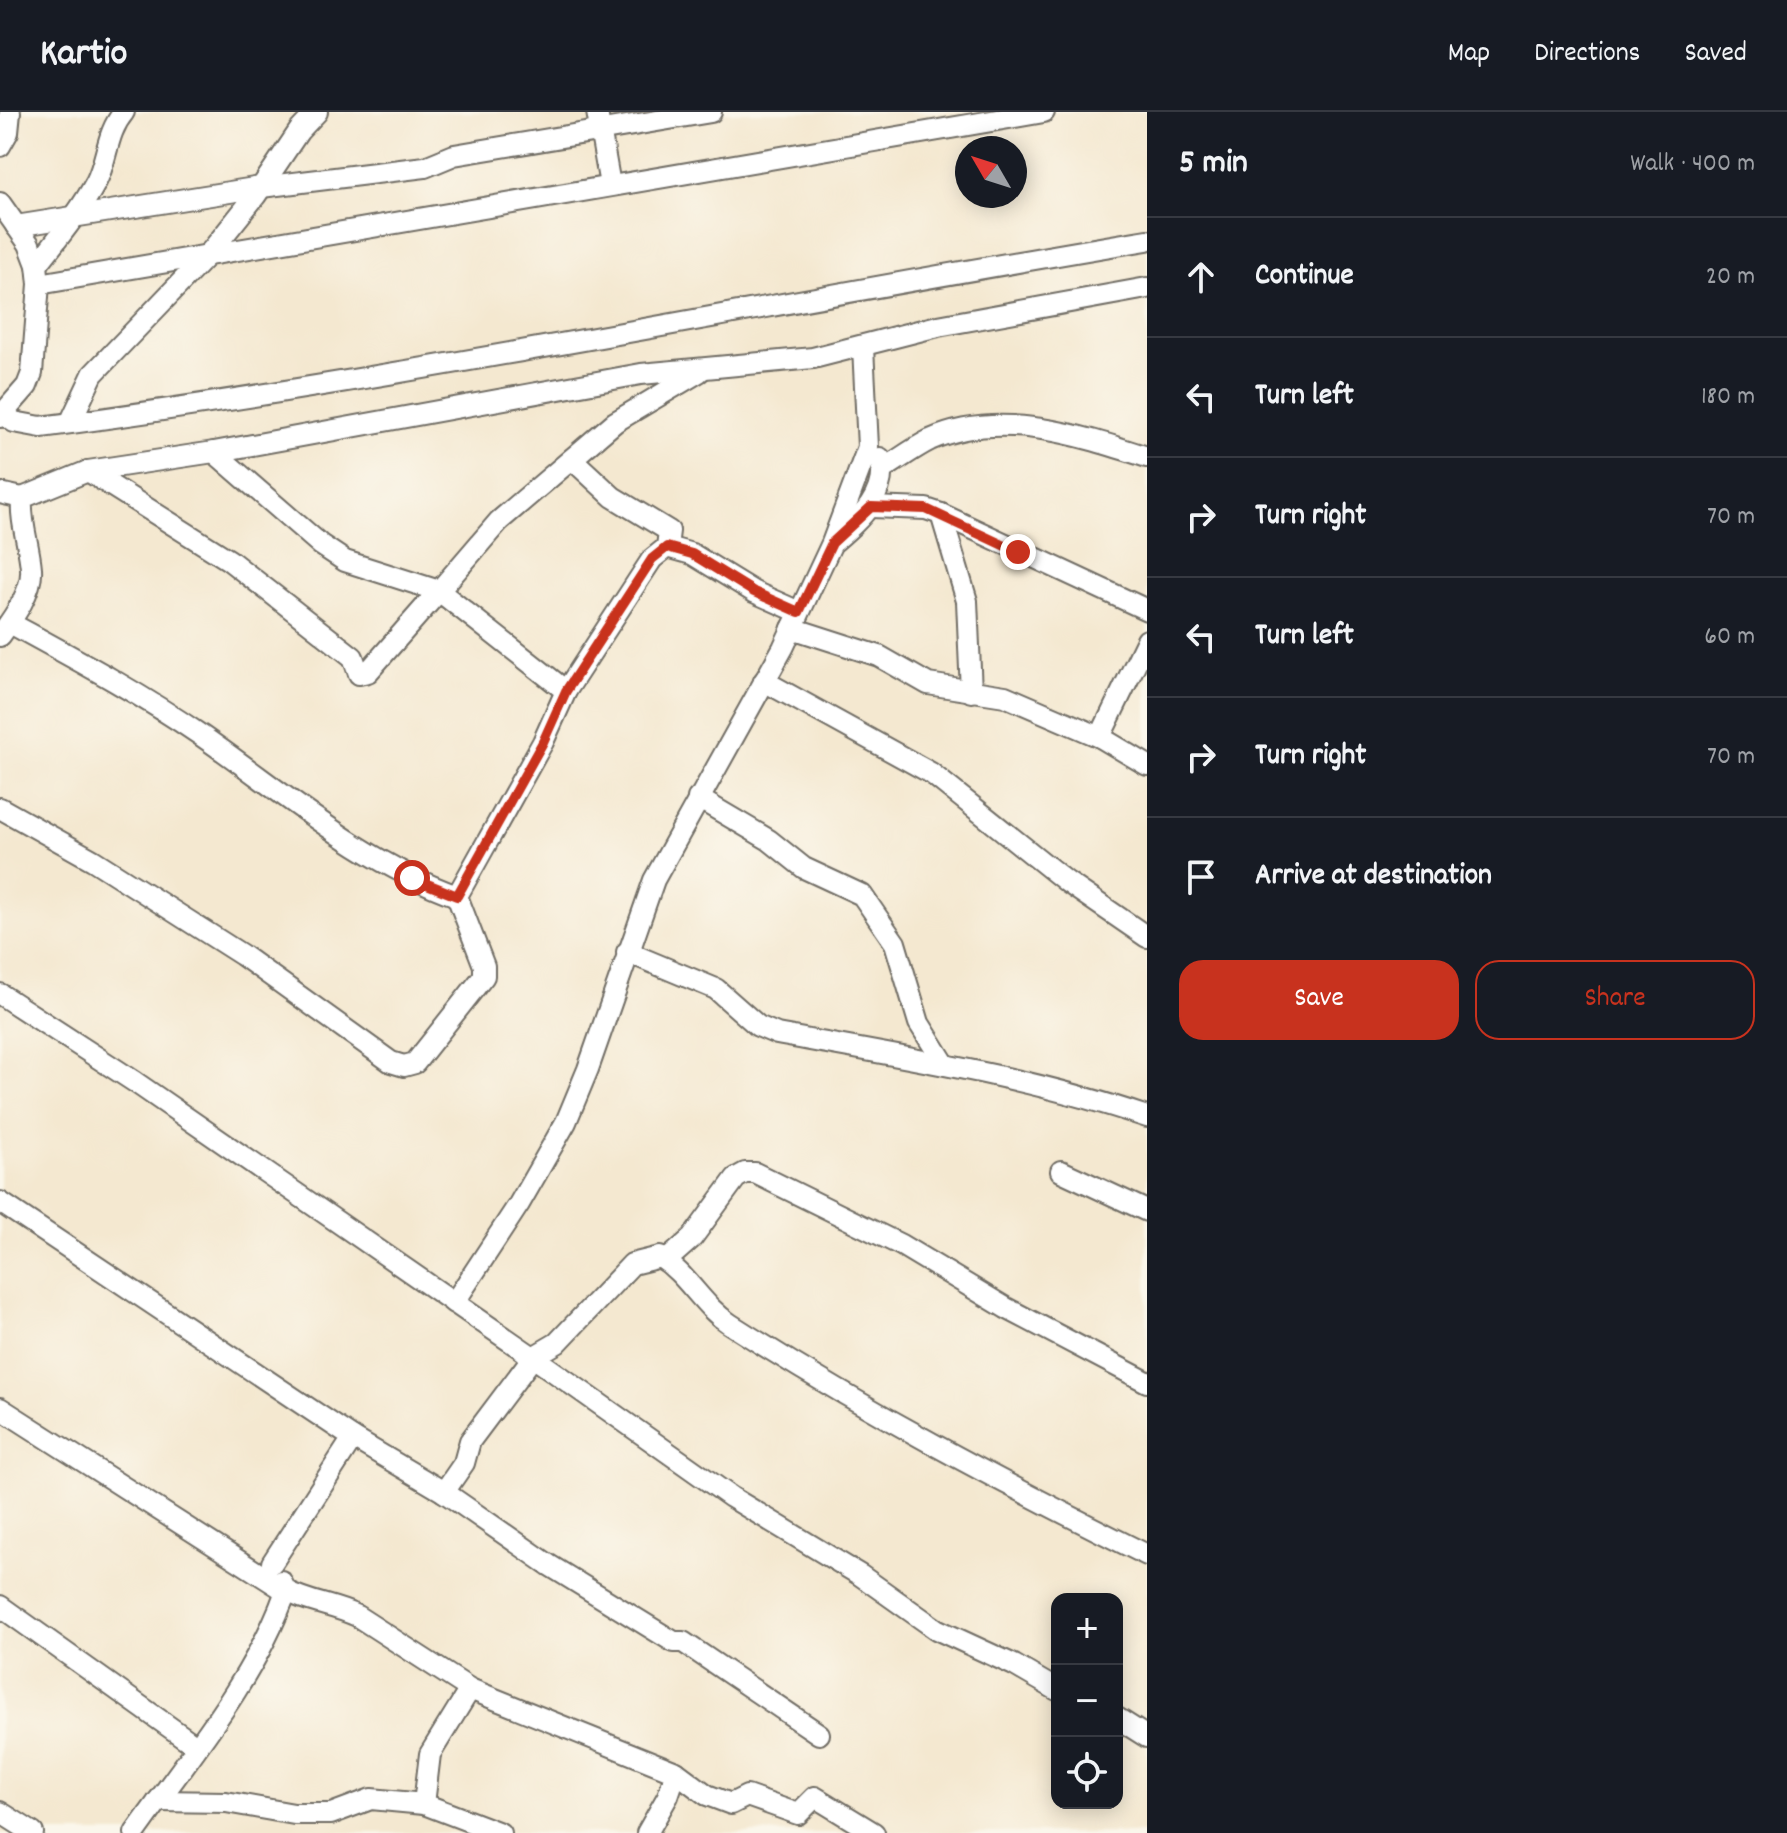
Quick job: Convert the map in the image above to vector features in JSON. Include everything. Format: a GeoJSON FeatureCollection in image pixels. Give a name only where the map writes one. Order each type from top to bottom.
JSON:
{"type":"FeatureCollection","features":[{"type":"Feature","properties":{"kind":"street"},"geometry":{"type":"LineString","coordinates":[[0,146],[8,132],[10,112]]}},
{"type":"Feature","properties":{"kind":"street"},"geometry":{"type":"LineString","coordinates":[[38,274],[98,179],[110,130],[124,112]]}},
{"type":"Feature","properties":{"kind":"street"},"geometry":{"type":"LineString","coordinates":[[70,423],[93,374],[208,255],[261,187],[299,131],[317,112]]}},
{"type":"Feature","properties":{"kind":"street"},"geometry":{"type":"LineString","coordinates":[[16,226],[261,187],[425,167],[454,155],[599,121],[711,112]]}},
{"type":"Feature","properties":{"kind":"street"},"geometry":{"type":"LineString","coordinates":[[38,274],[208,255],[1044,112]]}},
{"type":"Feature","properties":{"kind":"street"},"geometry":{"type":"LineString","coordinates":[[599,121],[610,185]]}},
{"type":"Feature","properties":{"kind":"street"},"geometry":{"type":"LineString","coordinates":[[0,203],[29,244],[38,274],[32,373],[27,386],[2,415],[26,425],[70,423],[621,336],[932,276],[1147,240]]}},
{"type":"Feature","properties":{"kind":"street"},"geometry":{"type":"LineString","coordinates":[[0,493],[22,498],[88,471],[214,452],[641,374],[813,358],[938,326],[1147,288]]}},
{"type":"Feature","properties":{"kind":"street"},"geometry":{"type":"LineString","coordinates":[[454,1303],[519,1204],[566,1122],[588,1069],[654,880],[764,681],[832,543],[868,447],[870,432],[863,347]]}},
{"type":"Feature","properties":{"kind":"street"},"geometry":{"type":"LineString","coordinates":[[88,471],[229,560],[353,657],[359,674],[368,672],[499,521],[615,422],[705,368]]}},
{"type":"Feature","properties":{"kind":"street"},"geometry":{"type":"LineString","coordinates":[[883,469],[931,440],[985,428],[1058,432],[1147,457]]}},
{"type":"Feature","properties":{"kind":"street"},"geometry":{"type":"LineString","coordinates":[[832,543],[871,507],[883,469],[870,432]]}},
{"type":"Feature","properties":{"kind":"street"},"geometry":{"type":"LineString","coordinates":[[214,452],[321,545],[345,561],[439,591],[566,691]]}},
{"type":"Feature","properties":{"kind":"street"},"geometry":{"type":"LineString","coordinates":[[457,896],[543,742],[566,691],[652,559],[667,547],[669,531],[613,497],[572,459]]}},
{"type":"Feature","properties":{"kind":"street"},"geometry":{"type":"LineString","coordinates":[[0,808],[130,883],[242,955],[391,1062],[404,1066],[415,1063],[484,976],[484,966],[457,896],[412,878],[320,821],[146,698],[5,629],[23,599],[32,571],[21,516],[22,498]]}},
{"type":"Feature","properties":{"kind":"street"},"geometry":{"type":"LineString","coordinates":[[871,507],[926,509],[941,514],[1147,610]]}},
{"type":"Feature","properties":{"kind":"street"},"geometry":{"type":"LineString","coordinates":[[941,514],[967,601],[971,692]]}},
{"type":"Feature","properties":{"kind":"street"},"geometry":{"type":"LineString","coordinates":[[667,547],[692,554],[796,620],[879,656],[928,684],[1005,696],[1100,737],[1147,765]]}},
{"type":"Feature","properties":{"kind":"street"},"geometry":{"type":"LineString","coordinates":[[1100,737],[1147,640]]}},
{"type":"Feature","properties":{"kind":"street"},"geometry":{"type":"LineString","coordinates":[[764,681],[931,773],[1067,882],[1147,937]]}},
{"type":"Feature","properties":{"kind":"street"},"geometry":{"type":"LineString","coordinates":[[698,798],[769,840],[804,868],[862,895],[895,943],[919,1023],[944,1063]]}},
{"type":"Feature","properties":{"kind":"street"},"geometry":{"type":"LineString","coordinates":[[627,952],[716,989],[758,1026],[777,1034],[944,1063],[1094,1099],[1147,1117]]}},
{"type":"Feature","properties":{"kind":"street"},"geometry":{"type":"LineString","coordinates":[[0,994],[135,1082],[731,1497],[860,1575],[936,1629],[1014,1665],[1051,1687]]}},
{"type":"Feature","properties":{"kind":"street"},"geometry":{"type":"LineString","coordinates":[[1061,1171],[1147,1211]]}},
{"type":"Feature","properties":{"kind":"street"},"geometry":{"type":"LineString","coordinates":[[666,1261],[692,1238],[736,1178],[745,1173],[755,1173],[901,1245],[1006,1308],[1147,1382]]}},
{"type":"Feature","properties":{"kind":"street"},"geometry":{"type":"LineString","coordinates":[[0,1202],[353,1438],[444,1492],[549,1565],[674,1642],[683,1642],[819,1734]]}},
{"type":"Feature","properties":{"kind":"street"},"geometry":{"type":"LineString","coordinates":[[444,1492],[464,1463],[470,1441],[533,1357],[557,1343],[632,1264],[643,1258],[660,1257],[719,1317],[858,1404],[1043,1504],[1147,1555]]}},
{"type":"Feature","properties":{"kind":"street"},"geometry":{"type":"LineString","coordinates":[[0,1408],[286,1591],[309,1602],[343,1609],[357,1616],[470,1689],[676,1772],[707,1795],[731,1804],[747,1796],[798,1814],[815,1797],[874,1833]]}},
{"type":"Feature","properties":{"kind":"street"},"geometry":{"type":"LineString","coordinates":[[286,1591],[272,1562],[353,1438]]}},
{"type":"Feature","properties":{"kind":"street"},"geometry":{"type":"LineString","coordinates":[[135,1833],[260,1647],[286,1591]]}},
{"type":"Feature","properties":{"kind":"street"},"geometry":{"type":"LineString","coordinates":[[0,1606],[196,1746]]}},
{"type":"Feature","properties":{"kind":"street"},"geometry":{"type":"LineString","coordinates":[[424,1804],[430,1754],[470,1689]]}},
{"type":"Feature","properties":{"kind":"street"},"geometry":{"type":"LineString","coordinates":[[1123,1722],[1147,1737]]}},
{"type":"Feature","properties":{"kind":"street"},"geometry":{"type":"LineString","coordinates":[[647,1833],[663,1806],[676,1772]]}},
{"type":"Feature","properties":{"kind":"street"},"geometry":{"type":"LineString","coordinates":[[158,1801],[226,1802],[294,1814],[331,1814],[371,1799],[424,1804],[500,1833]]}},
{"type":"Feature","properties":{"kind":"street"},"geometry":{"type":"LineString","coordinates":[[0,1812],[33,1833]]}},
{"type":"Feature","properties":{"kind":"route"},"geometry":{"type":"LineString","coordinates":[[412,878],[457,896],[543,742],[566,691],[652,559],[667,547],[692,554],[754,592],[799,612],[832,543],[871,507],[926,509],[975,529],[1018,552]]}}]}
